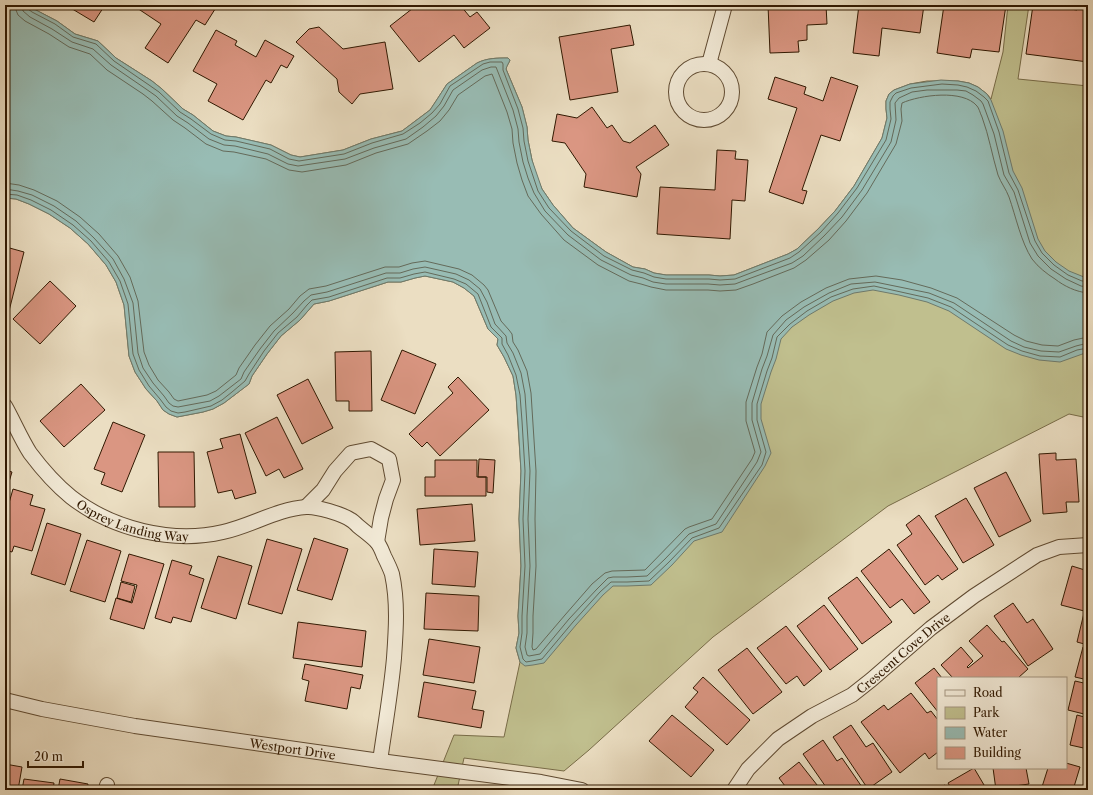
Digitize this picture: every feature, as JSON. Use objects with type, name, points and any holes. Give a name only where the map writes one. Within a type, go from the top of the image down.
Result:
[{"type":"street","points":[[709,64],[725,5]]},
{"type":"street","name":"Osprey Landing Way","points":[[5,406],[29,451],[56,483],[72,497],[91,510],[113,521],[156,534],[202,536],[244,526],[283,511],[307,506],[331,511],[350,519],[377,542],[391,572],[396,594],[395,643],[391,691],[380,760]]},
{"type":"street","points":[[307,506],[323,490],[351,453],[371,449],[389,459],[393,480],[381,518],[377,542]]},
{"type":"street","name":"Crescent Cove Drive","points":[[734,790],[748,769],[778,739],[812,716],[852,695],[931,628],[974,596],[1037,555],[1059,547],[1088,545]]},
{"type":"street","name":"Westport Drive","points":[[5,700],[135,726],[380,760],[540,786],[581,790]]},
{"type":"green space","points":[[5,5],[29,5],[57,21],[75,34],[98,41],[116,58],[152,81],[183,109],[213,131],[226,136],[271,145],[291,155],[300,157],[343,150],[371,139],[402,131],[430,110],[447,84],[477,63],[488,59],[508,58],[510,60],[506,69],[522,107],[536,175],[542,189],[553,205],[573,228],[606,252],[633,267],[666,275],[720,276],[734,275],[797,249],[835,211],[854,186],[882,138],[887,118],[886,101],[889,94],[894,90],[910,84],[927,81],[958,81],[969,83],[978,87],[991,99],[1003,52],[1008,5],[1029,5],[1018,79],[1088,86],[1088,418],[1069,414],[888,506],[713,637],[564,771],[464,758],[457,790],[432,790],[454,735],[504,737],[520,662],[516,648],[519,633],[518,616],[521,566],[519,519],[521,471],[516,395],[513,376],[497,345],[498,339],[488,329],[474,296],[453,282],[425,276],[401,282],[388,282],[329,301],[314,304],[300,320],[281,336],[252,376],[249,384],[224,403],[203,412],[177,417],[163,410],[146,389],[135,372],[129,356],[124,305],[116,282],[106,265],[88,244],[70,228],[49,214],[16,199],[5,198]]},
{"type":"water","points":[[5,5],[29,5],[57,21],[75,34],[98,41],[116,58],[152,81],[183,109],[213,131],[226,136],[271,145],[291,155],[300,157],[343,150],[371,139],[402,131],[430,110],[447,84],[477,63],[488,59],[508,58],[510,60],[506,69],[522,107],[527,127],[532,160],[542,189],[553,205],[573,228],[606,252],[633,267],[666,275],[734,275],[797,249],[835,211],[854,186],[882,138],[887,118],[886,101],[889,94],[894,90],[910,84],[941,80],[969,83],[978,87],[987,94],[991,100],[1003,131],[1013,171],[1022,188],[1038,239],[1045,251],[1056,262],[1069,271],[1088,278],[1088,352],[1060,362],[1039,360],[1021,355],[1006,349],[949,311],[927,302],[899,295],[873,290],[854,293],[833,301],[792,327],[781,339],[761,404],[761,419],[771,453],[765,466],[722,532],[694,541],[651,585],[613,586],[576,625],[544,663],[525,666],[520,662],[516,648],[519,633],[518,616],[521,566],[519,519],[521,471],[516,395],[513,376],[497,345],[498,339],[488,329],[474,296],[453,282],[425,276],[401,282],[388,282],[329,301],[314,304],[300,320],[281,336],[252,376],[249,384],[224,403],[203,412],[177,417],[169,414],[163,410],[146,389],[135,372],[129,356],[124,305],[116,282],[106,265],[88,244],[70,228],[49,214],[16,199],[5,198]]},
{"type":"building","points":[[70,5],[105,5],[94,22],[69,7]]},
{"type":"building","points":[[140,5],[217,6],[205,25],[196,20],[168,63],[145,48],[161,24],[137,8]]},
{"type":"building","points":[[417,5],[460,5],[470,17],[477,12],[490,28],[464,48],[454,35],[419,62],[390,26]]},
{"type":"building","points":[[768,5],[826,5],[827,24],[807,25],[807,40],[798,41],[799,52],[770,53]]},
{"type":"building","points":[[859,5],[924,5],[920,33],[882,28],[879,56],[853,53]]},
{"type":"building","points":[[944,5],[1006,5],[999,52],[972,49],[970,58],[937,53]]},
{"type":"building","points":[[1033,5],[1049,5],[1077,10],[1078,5],[1088,5],[1088,62],[1026,54]]},
{"type":"building","points":[[630,25],[634,45],[611,49],[618,92],[570,100],[559,37]]},
{"type":"building","points":[[319,27],[343,49],[385,42],[393,89],[360,94],[352,104],[339,92],[337,79],[296,42],[309,29]]},
{"type":"building","points":[[216,30],[237,41],[235,45],[256,57],[265,40],[294,56],[287,68],[281,65],[271,83],[266,80],[243,120],[208,101],[217,84],[193,71]]},
{"type":"building","points":[[775,77],[806,87],[804,94],[823,101],[831,77],[858,86],[840,141],[821,135],[802,190],[807,191],[803,204],[769,192],[797,108],[768,99]]},
{"type":"building","points":[[592,107],[607,128],[612,125],[623,141],[630,143],[655,125],[669,145],[636,167],[641,174],[637,197],[584,187],[586,174],[565,143],[552,141],[557,114],[577,118]]},
{"type":"building","points":[[717,150],[736,151],[735,159],[748,160],[745,201],[732,200],[730,239],[657,234],[660,187],[715,190]]},
{"type":"building","points":[[6,247],[24,252],[9,311],[5,310]]},
{"type":"building","points":[[50,281],[76,306],[40,344],[13,319]]},
{"type":"building","points":[[402,350],[436,364],[415,414],[381,400]]},
{"type":"building","points":[[371,351],[372,411],[349,411],[349,401],[336,401],[335,352]]},
{"type":"building","points":[[458,377],[489,410],[440,456],[427,442],[422,447],[409,434],[453,393],[448,387]]},
{"type":"building","points":[[308,379],[333,428],[302,444],[277,395]]},
{"type":"building","points":[[81,384],[105,410],[64,447],[40,421]]},
{"type":"building","points":[[277,417],[303,469],[284,478],[279,469],[266,476],[245,433]]},
{"type":"building","points":[[113,422],[145,435],[122,492],[101,484],[105,473],[94,469]]},
{"type":"building","points":[[240,434],[256,493],[235,499],[232,490],[218,493],[207,452],[223,448],[220,439]]},
{"type":"building","points":[[158,452],[194,452],[195,507],[159,507]]},
{"type":"building","points":[[1056,453],[1056,460],[1076,459],[1079,502],[1066,502],[1067,512],[1043,514],[1039,454]]},
{"type":"building","points":[[479,459],[495,460],[493,493],[487,492],[487,477],[478,477]]},
{"type":"building","points":[[435,460],[477,460],[477,477],[486,477],[486,496],[425,496],[425,477],[435,477]]},
{"type":"building","points":[[5,470],[12,472],[5,495]]},
{"type":"building","points":[[1006,472],[1031,521],[999,537],[974,488]]},
{"type":"building","points":[[13,489],[33,495],[30,505],[45,509],[32,551],[14,546],[12,552],[5,550],[5,517]]},
{"type":"building","points":[[966,498],[994,545],[963,563],[935,516]]},
{"type":"building","points":[[472,504],[475,541],[420,545],[417,509]]},
{"type":"building","points":[[919,515],[958,569],[942,580],[938,575],[925,585],[897,545],[912,534],[906,525]]},
{"type":"building","points":[[47,523],[81,534],[65,585],[31,574]]},
{"type":"building","points":[[314,538],[348,549],[332,600],[297,590]]},
{"type":"building","points":[[267,539],[302,549],[282,614],[248,604]]},
{"type":"building","points":[[87,540],[121,551],[105,602],[70,591]]},
{"type":"building","points":[[434,549],[478,552],[475,587],[432,584]]},
{"type":"building","points":[[889,549],[930,602],[914,614],[902,599],[890,608],[861,571]]},
{"type":"building","points":[[129,554],[164,564],[144,629],[110,619],[116,598],[132,603],[137,585],[121,581]]},
{"type":"building","points":[[218,556],[252,566],[236,619],[201,608]]},
{"type":"building","points":[[172,560],[192,566],[189,574],[204,579],[191,622],[173,617],[171,623],[155,618]]},
{"type":"building","points":[[1072,566],[1088,571],[1088,612],[1061,605]]},
{"type":"building","points":[[857,577],[892,622],[862,644],[828,598]]},
{"type":"building","points":[[121,582],[135,586],[131,602],[117,598]]},
{"type":"building","points":[[426,593],[479,596],[478,631],[424,629]]},
{"type":"building","points":[[1013,603],[1027,623],[1033,619],[1053,649],[1028,666],[994,616]]},
{"type":"building","points":[[824,605],[858,649],[830,670],[797,626]]},
{"type":"building","points":[[1084,613],[1088,614],[1088,645],[1077,642]]},
{"type":"building","points":[[298,622],[366,631],[362,667],[293,658]]},
{"type":"building","points":[[987,625],[1002,642],[1004,641],[1028,669],[1019,677],[952,677],[941,665],[961,647],[973,661],[967,667],[968,668],[983,656],[969,641]]},
{"type":"building","points":[[786,626],[822,671],[804,686],[797,676],[786,684],[757,648]]},
{"type":"building","points":[[429,639],[480,647],[474,683],[423,675]]},
{"type":"building","points":[[1083,647],[1088,649],[1088,680],[1075,677]]},
{"type":"building","points":[[747,648],[782,692],[753,714],[718,670]]},
{"type":"building","points":[[305,664],[363,675],[360,689],[351,687],[347,709],[305,701],[309,681],[302,679]]},
{"type":"building","points":[[934,668],[941,677],[937,677],[937,711],[915,683]]},
{"type":"building","points":[[703,677],[750,720],[727,745],[685,707],[698,692],[693,688]]},
{"type":"building","points":[[1075,681],[1088,684],[1088,715],[1068,710]]},
{"type":"building","points":[[424,682],[476,691],[472,709],[484,711],[481,728],[418,717]]},
{"type":"building","points":[[911,693],[927,713],[931,711],[937,719],[937,753],[929,759],[925,753],[900,773],[861,722],[884,705],[888,710]]},
{"type":"building","points":[[672,715],[714,750],[691,777],[649,741]]},
{"type":"building","points":[[1077,715],[1088,718],[1088,749],[1070,745]]},
{"type":"building","points":[[851,725],[866,747],[873,743],[892,772],[868,789],[833,737]]},
{"type":"building","points":[[823,740],[837,761],[842,758],[862,787],[858,790],[828,790],[803,754]]},
{"type":"building","points":[[799,762],[821,790],[788,790],[779,778]]},
{"type":"building","points":[[1067,763],[1080,767],[1073,790],[1041,790],[1048,769],[1067,769]]},
{"type":"building","points":[[5,764],[22,767],[18,790],[5,790]]},
{"type":"building","points":[[975,769],[987,790],[952,790],[948,783]]},
{"type":"building","points":[[993,769],[1026,769],[1029,784],[1015,786],[1016,790],[996,790]]},
{"type":"building","points":[[24,779],[54,783],[53,790],[22,790]]},
{"type":"building","points":[[60,779],[88,784],[87,790],[58,790]]},
{"type":"building","points":[[945,785],[948,790],[936,790]]},
{"type":"building","points":[[134,787],[146,790],[134,790]]}]
